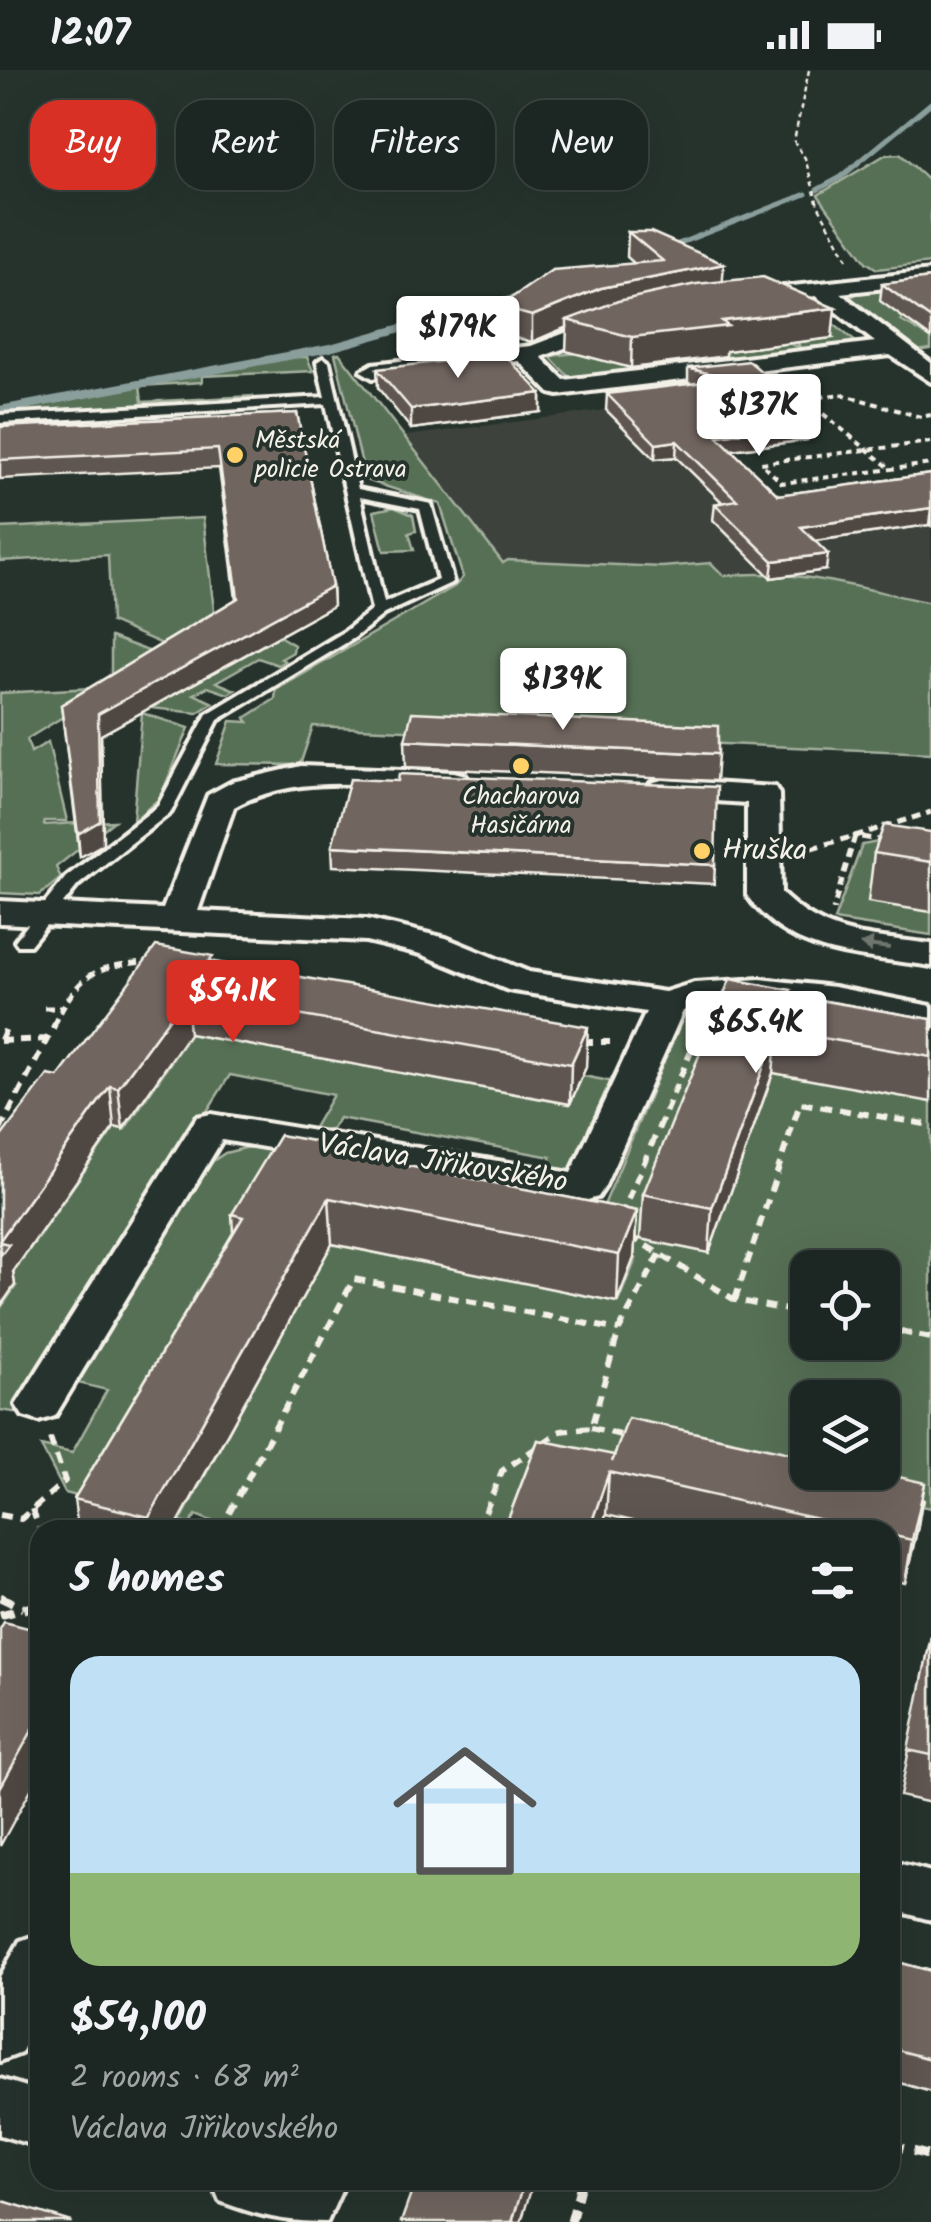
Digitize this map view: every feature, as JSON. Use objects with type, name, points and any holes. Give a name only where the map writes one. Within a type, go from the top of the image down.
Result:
[{"type":"street","points":[[730,299],[931,277]]},
{"type":"street","points":[[821,289],[931,375]]},
{"type":"street","points":[[373,371],[524,354],[609,322],[640,318]]},
{"type":"street","points":[[524,354],[558,388],[895,347]]},
{"type":"street","points":[[177,920],[220,802],[237,790],[286,775],[485,783]]},
{"type":"street","points":[[624,788],[763,794],[764,895],[787,918],[815,936],[931,954]]},
{"type":"street","points":[[0,912],[35,927],[177,920],[388,934],[433,946],[521,982],[668,1004],[688,993],[713,989],[823,996],[931,1017]]},
{"type":"street","points":[[815,936],[828,960],[823,996]]},
{"type":"street","name":"Václava Jiřikovského","points":[[39,1406],[212,1126],[584,1188],[668,1004]]},
{"type":"street","points":[[900,1888],[931,1896]]},
{"type":"street","points":[[0,2034],[30,1978]]},
{"type":"street","points":[[0,2107],[30,2116]]},
{"type":"street","points":[[274,2190],[307,2200],[311,2190]]},
{"type":"lane","points":[[430,340],[449,362]]},
{"type":"lane","points":[[323,362],[379,611]]},
{"type":"lane","points":[[0,419],[332,400]]},
{"type":"lane","points":[[35,927],[72,881],[166,809],[212,717],[349,635],[379,611],[446,582],[426,508],[352,492]]},
{"type":"path","points":[[808,70],[794,141],[809,161],[809,182],[849,262],[879,283]]},
{"type":"path","points":[[781,378],[891,469]]},
{"type":"path","points":[[805,399],[841,394],[921,417],[931,415]]},
{"type":"path","points":[[931,442],[761,464],[782,483],[931,464]]},
{"type":"path","points":[[790,854],[931,812]]},
{"type":"path","points":[[815,936],[830,921],[855,836]]},
{"type":"path","points":[[855,836],[893,842]]},
{"type":"path","points":[[0,1130],[49,1038],[68,992],[89,972],[152,962]]},
{"type":"path","points":[[752,992],[747,1002],[727,998],[714,1003],[616,1227],[735,1300],[790,1311]]},
{"type":"path","points":[[44,1008],[62,1008]]},
{"type":"path","points":[[6,1028],[0,1040],[49,1038]]},
{"type":"path","points":[[575,1042],[651,1042]]},
{"type":"path","points":[[735,1300],[800,1103],[931,1124]]},
{"type":"path","points":[[591,1428],[619,1330],[660,1254]]},
{"type":"path","points":[[225,1520],[354,1279],[619,1330]]},
{"type":"path","points":[[900,1332],[931,1338]]},
{"type":"path","points":[[0,1515],[21,1519],[66,1481],[39,1406]]},
{"type":"path","points":[[482,1520],[502,1471],[561,1431],[591,1428],[648,1441]]},
{"type":"path","points":[[912,1500],[931,1504]]},
{"type":"path","points":[[32,1510],[36,1520]]},
{"type":"path","points":[[0,1597],[24,1609]]},
{"type":"path","points":[[0,1615],[30,1608]]},
{"type":"path","points":[[900,2148],[931,2156]]},
{"type":"path","points":[[571,2222],[579,2190]]},
{"type":"shaded area","points":[[606,410],[676,457],[708,489],[718,488],[799,543],[931,526],[931,753],[248,722],[245,718],[503,562],[406,436]]},
{"type":"green space","points":[[900,154],[931,182],[931,263],[877,269],[866,262],[818,195],[885,155]]},
{"type":"green space","points":[[931,283],[901,321],[931,338],[931,349],[917,351],[931,362],[931,368],[847,300],[859,292]]},
{"type":"green space","points":[[794,299],[817,299],[805,301],[862,347],[574,382],[549,356],[587,352],[643,362],[650,367],[656,366],[651,361],[781,341],[800,347],[797,342],[804,341]]},
{"type":"green space","points":[[339,353],[503,563],[508,560],[662,567],[711,563],[724,576],[802,577],[931,603],[931,753],[313,726],[300,765],[216,764],[231,721],[248,722],[245,718],[275,699],[276,690],[455,586],[463,577],[440,504],[366,480],[335,354]]},
{"type":"green space","points":[[289,357],[307,357],[313,371],[202,376],[202,382],[140,386],[142,402],[254,396],[245,400],[0,413]]},
{"type":"green space","points":[[394,507],[413,515],[416,531],[409,533],[414,550],[384,551],[374,511]]},
{"type":"green space","points":[[203,518],[215,619],[162,644],[111,622],[108,555],[0,561],[0,528]]},
{"type":"green space","points":[[279,636],[294,645],[293,652],[281,659],[285,661],[278,665],[258,658],[216,682],[235,690],[228,694],[208,687],[194,694],[213,703],[197,713],[151,708]]},
{"type":"green space","points":[[111,637],[151,652],[116,684],[27,739],[31,752],[48,742],[67,821],[45,821],[44,825],[114,821],[56,867],[61,878],[40,895],[0,893],[0,693],[111,687]]},
{"type":"green space","points":[[142,713],[189,728],[160,798],[133,821]]},
{"type":"green space","points":[[878,842],[931,850],[931,935],[834,920],[862,845]]},
{"type":"green space","points":[[709,1001],[931,1038],[931,1508],[839,1490],[900,1490],[900,1380],[790,1380],[790,1483],[628,1462],[537,1520],[209,1520],[196,1515],[193,1520],[181,1520],[312,1278],[321,1242],[618,1302],[636,1259],[344,1200],[108,1504],[65,1493],[41,1446],[72,1453],[107,1390],[70,1381],[213,1161],[225,1153],[257,1145],[602,1210],[688,1011]]},
{"type":"green space","points":[[190,1034],[569,1104],[583,1076],[619,1083],[580,1163],[570,1169],[545,1172],[551,1157],[339,1118],[329,1134],[312,1131],[333,1095],[230,1075],[139,1218],[26,1414],[0,1410],[0,1309],[16,1286],[6,1283],[115,1127],[125,1129]]},
{"type":"building","points":[[628,232],[651,232],[724,264],[601,288],[532,316],[498,307],[552,270],[663,261]]},
{"type":"building","points":[[763,277],[835,308],[722,321],[728,326],[632,337],[567,320],[618,301],[696,284]]},
{"type":"building","points":[[931,278],[931,319],[882,284]]},
{"type":"building","points":[[504,354],[541,393],[411,409],[377,369]]},
{"type":"building","points":[[749,361],[788,394],[769,389],[808,424],[717,436],[778,495],[931,474],[931,508],[801,527],[828,554],[773,561],[715,504],[737,500],[677,441],[656,444],[607,394],[730,379],[688,368]]},
{"type":"building","points":[[297,413],[332,586],[98,714],[100,821],[78,834],[61,705],[238,598],[218,449],[0,460],[0,427]]},
{"type":"building","points":[[412,712],[718,726],[718,754],[405,740]]},
{"type":"building","points":[[399,774],[717,787],[715,865],[332,846],[350,779],[398,781]]},
{"type":"building","points":[[884,825],[931,832],[931,862],[874,853]]},
{"type":"building","points":[[156,946],[213,956],[209,961],[588,1027],[571,1064],[186,995],[118,1088],[110,1086],[0,1240],[0,1138],[48,1075],[58,1077]]},
{"type":"building","points":[[730,979],[791,990],[789,995],[931,1019],[931,1057],[777,1030],[712,1208],[643,1194]]},
{"type":"building","points":[[280,1135],[345,1147],[341,1153],[637,1211],[619,1255],[329,1198],[149,1517],[74,1499],[243,1217],[232,1214]]},
{"type":"building","points":[[0,1242],[9,1244],[0,1256]]},
{"type":"building","points":[[628,1418],[790,1453],[790,1490],[900,1490],[900,1477],[925,1483],[912,1540],[900,1537],[900,1520],[823,1520],[609,1472],[592,1520],[508,1520],[538,1440],[614,1455],[612,1462]]},
{"type":"building","points":[[4,1622],[30,1628],[30,1734],[0,1788],[0,1629]]},
{"type":"building","points":[[931,1636],[931,1755],[908,1750]]},
{"type":"building","points":[[900,1963],[931,1971],[931,2059],[900,2051]]},
{"type":"building","points":[[412,2190],[522,2190],[512,2222],[401,2222]]},
{"type":"building","points":[[0,2200],[72,2222],[0,2222]]},
{"type":"waterway","points":[[817,190],[841,177],[931,103]]},
{"type":"waterway","points":[[665,249],[806,194]]},
{"type":"waterway","points":[[461,312],[519,296]]},
{"type":"waterway","points":[[0,410],[330,348],[470,309]]},
{"type":"place","name":"Městská policie Ostrava","points":[[235,455]]},
{"type":"place","name":"Chacharova Hasičárna","points":[[521,766]]},
{"type":"place","name":"Hruška","points":[[702,851]]}]
